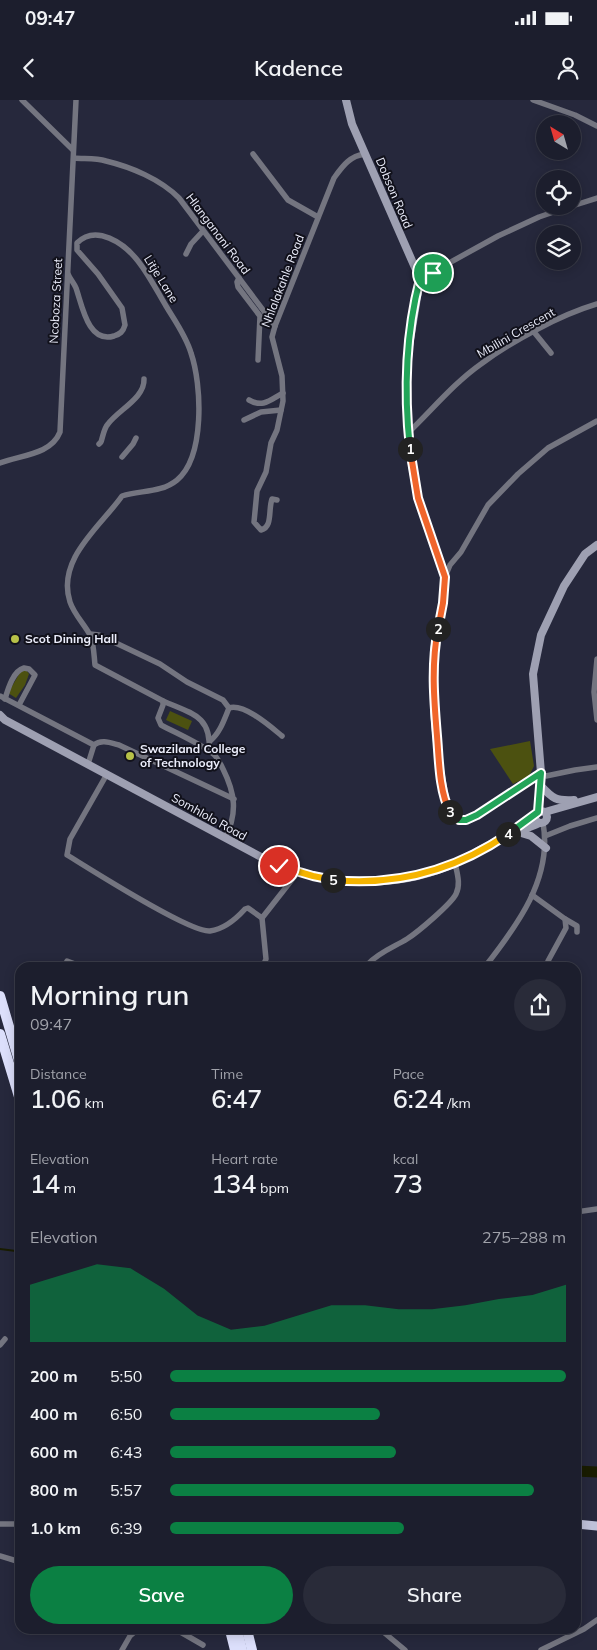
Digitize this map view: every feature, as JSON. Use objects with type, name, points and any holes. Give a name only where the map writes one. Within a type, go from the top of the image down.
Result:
[{"type":"highway","points":[[0,996],[15,1047]]},
{"type":"highway","points":[[0,1034],[15,1084]]},
{"type":"highway","points":[[231,1634],[235,1650]]},
{"type":"highway","points":[[238,1634],[242,1650]]},
{"type":"highway","points":[[248,1634],[252,1650]]},
{"type":"main road","points":[[581,1524],[597,1526]]},
{"type":"street","points":[[22,100],[73,150]]},
{"type":"street","name":"Ncoboza Street","points":[[0,464],[47,448],[57,438],[61,423],[76,100]]},
{"type":"street","name":"Dobson Road","points":[[346,100],[352,124],[364,154],[420,279]]},
{"type":"street","points":[[533,100],[575,115],[597,126]]},
{"type":"street","points":[[253,154],[288,200],[318,217]]},
{"type":"street","name":"Nhlalakahle Road","points":[[277,500],[272,499],[270,503],[269,524],[266,528],[260,530],[254,522],[257,491],[266,472],[271,443],[277,430],[283,401],[282,376],[272,337],[334,178],[349,159],[364,154]]},
{"type":"street","name":"Hlanganani Road","points":[[74,158],[104,160],[135,171],[169,188],[179,198],[275,326]]},
{"type":"street","points":[[581,203],[597,198]]},
{"type":"street","points":[[445,577],[418,498],[408,433],[406,382],[409,346],[420,279],[498,236],[545,215]]},
{"type":"street","points":[[186,254],[191,244],[203,231]]},
{"type":"street","name":"Litje Lane","points":[[68,274],[75,286],[86,318],[92,329],[101,336],[111,337],[120,333],[125,326],[122,308],[98,274],[77,250],[77,243],[82,238],[91,234],[105,236],[117,242],[132,255],[146,272],[192,353],[198,385],[200,413],[195,445],[189,466],[177,480],[161,489],[122,496],[80,548],[73,561],[68,590],[70,602],[90,634]]},
{"type":"street","points":[[239,278],[237,282],[238,287],[260,316],[258,360]]},
{"type":"street","name":"Mbilini Crescent","points":[[408,433],[480,364],[502,349],[534,332],[580,309],[597,304]]},
{"type":"street","points":[[534,332],[551,353]]},
{"type":"street","points":[[99,444],[107,425],[138,395],[145,384],[144,379]]},
{"type":"street","points":[[249,400],[262,405],[269,403],[283,393]]},
{"type":"street","points":[[244,420],[261,412],[281,410]]},
{"type":"street","points":[[541,773],[477,815],[466,820],[459,820],[453,816],[446,804],[439,764],[434,711],[434,650],[443,603],[445,577],[450,565],[461,552],[488,504],[548,448],[597,421]]},
{"type":"street","points":[[122,457],[134,444],[136,438]]},
{"type":"street","points":[[488,962],[521,917],[532,896],[544,861],[546,848],[542,817],[541,773],[533,674],[541,635],[564,586],[585,554],[597,545]]},
{"type":"street","points":[[209,751],[210,742],[204,723],[198,717],[94,665],[90,634],[99,634],[160,664],[187,682],[223,700],[229,708]]},
{"type":"street","points":[[597,660],[594,692],[597,720]]},
{"type":"street","points":[[19,705],[35,675],[24,668],[17,672],[2,698],[94,744]]},
{"type":"street","points":[[163,701],[158,718],[161,725],[214,754],[231,785],[234,799],[232,819],[230,829],[225,838]]},
{"type":"street","points":[[229,708],[239,707],[270,726],[282,736]]},
{"type":"street","points":[[210,742],[215,737],[229,708]]},
{"type":"street","name":"Somhlolo Road","points":[[2,718],[279,866],[330,879],[375,882],[427,874],[455,863],[542,817],[577,802],[597,797]]},
{"type":"street","points":[[88,764],[94,744],[99,741],[119,745],[234,799]]},
{"type":"street","points":[[541,773],[546,776],[597,767]]},
{"type":"street","points":[[107,774],[70,839],[67,855],[130,893],[195,928],[208,931],[218,929],[229,924],[245,908],[248,908],[262,918]]},
{"type":"street","points":[[541,790],[560,801],[577,802]]},
{"type":"street","name":"Somhlolo Road","points":[[500,840],[518,832],[542,817]]},
{"type":"street","points":[[545,836],[597,818]]},
{"type":"street","points":[[518,832],[531,836],[546,848]]},
{"type":"street","points":[[370,962],[375,956],[408,939],[427,925],[456,894],[459,882],[455,863]]},
{"type":"street","points":[[265,962],[266,959],[262,918],[298,872]]},
{"type":"street","points":[[532,896],[577,926],[577,932]]},
{"type":"street","points":[[548,961],[566,928],[565,919]]},
{"type":"street","points":[[581,1211],[597,1208]]},
{"type":"street","points":[[0,1345],[4,1339]]},
{"type":"street","points":[[0,1524],[15,1524]]},
{"type":"street","points":[[0,1556],[15,1560]]},
{"type":"street","points":[[581,1630],[597,1620]]},
{"type":"street","points":[[122,1650],[132,1634]]},
{"type":"street","points":[[184,1634],[203,1645]]},
{"type":"street","points":[[386,1634],[405,1650]]},
{"type":"street","points":[[541,1650],[572,1634]]},
{"type":"green space","points":[[21,671],[27,671],[29,674],[25,685],[16,698],[8,693]]},
{"type":"green space","points":[[170,711],[192,721],[188,730],[166,720]]},
{"type":"green space","points":[[530,741],[534,766],[529,776],[513,784],[490,749]]},
{"type":"waterway","points":[[0,1249],[15,1251]]},
{"type":"waterway","points":[[581,1471],[597,1472]]},
{"type":"place","name":"Scot Dining Hall","points":[[15,639]]},
{"type":"place","name":"Swaziland College of Technology","points":[[130,756]]},
{"type":"route","points":[[279,866],[313,876],[352,882],[375,882],[408,878],[427,874],[455,863],[500,840],[538,812],[541,773],[477,815],[466,820],[462,821],[453,816],[446,804],[439,764],[434,711],[434,650],[443,603],[445,577],[418,498],[410,448],[406,382],[409,346],[420,279],[433,273]]}]
